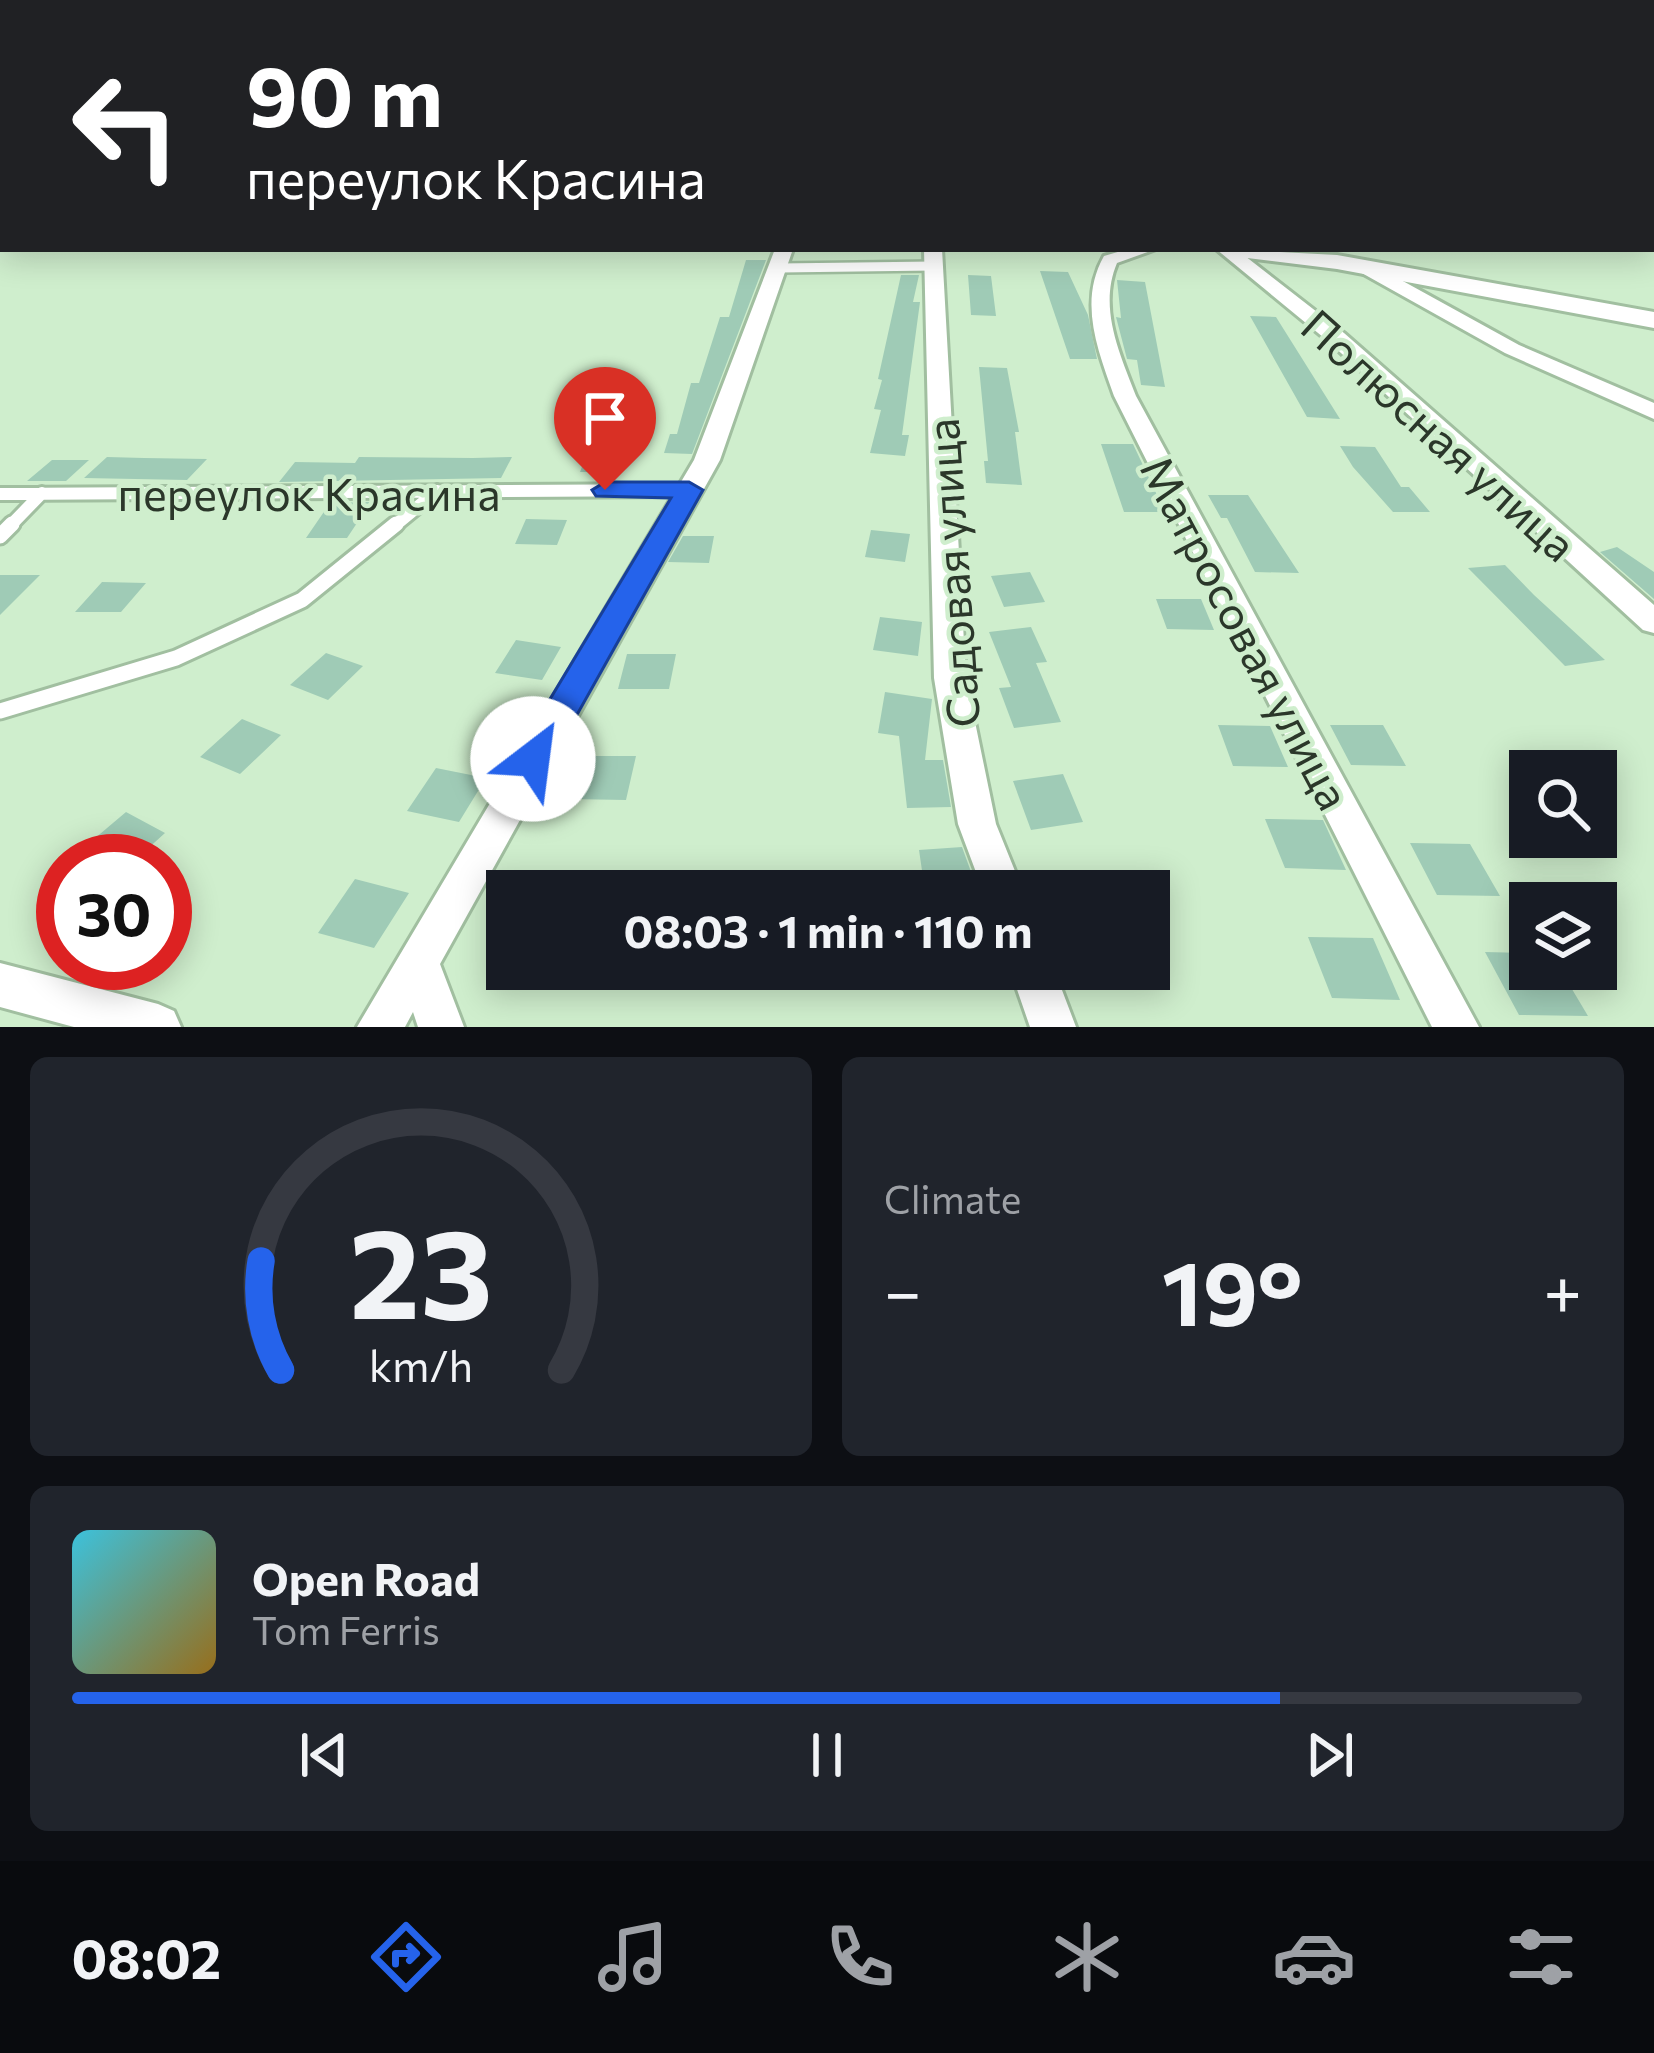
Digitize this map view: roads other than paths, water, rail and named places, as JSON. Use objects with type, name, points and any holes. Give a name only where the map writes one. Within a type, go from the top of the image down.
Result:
[{"type":"street","name":"Матросовая улица","points":[[1137,252],[1110,260],[1102,276],[1102,329],[1125,396],[1456,1027]]},
{"type":"street","name":"Полюсная улица","points":[[1232,252],[1425,413],[1565,549],[1654,622]]},
{"type":"street","points":[[1264,252],[1360,260],[1654,320]]},
{"type":"street","name":"Садовая улица","points":[[933,258],[950,678],[977,824],[995,870]]},
{"type":"street","points":[[380,1027],[706,460],[782,259]]},
{"type":"street","points":[[1360,260],[1512,349],[1654,412]]},
{"type":"street","points":[[417,962],[441,1027]]},
{"type":"street","points":[[0,985],[158,1027]]},
{"type":"street","points":[[1040,990],[1053,1027]]},
{"type":"lane","points":[[782,259],[933,258]]},
{"type":"lane","name":"переулок Красина","points":[[0,494],[689,490]]},
{"type":"lane","points":[[0,711],[176,658],[302,600],[437,491]]},
{"type":"lane","points":[[0,536],[42,494]]}]
